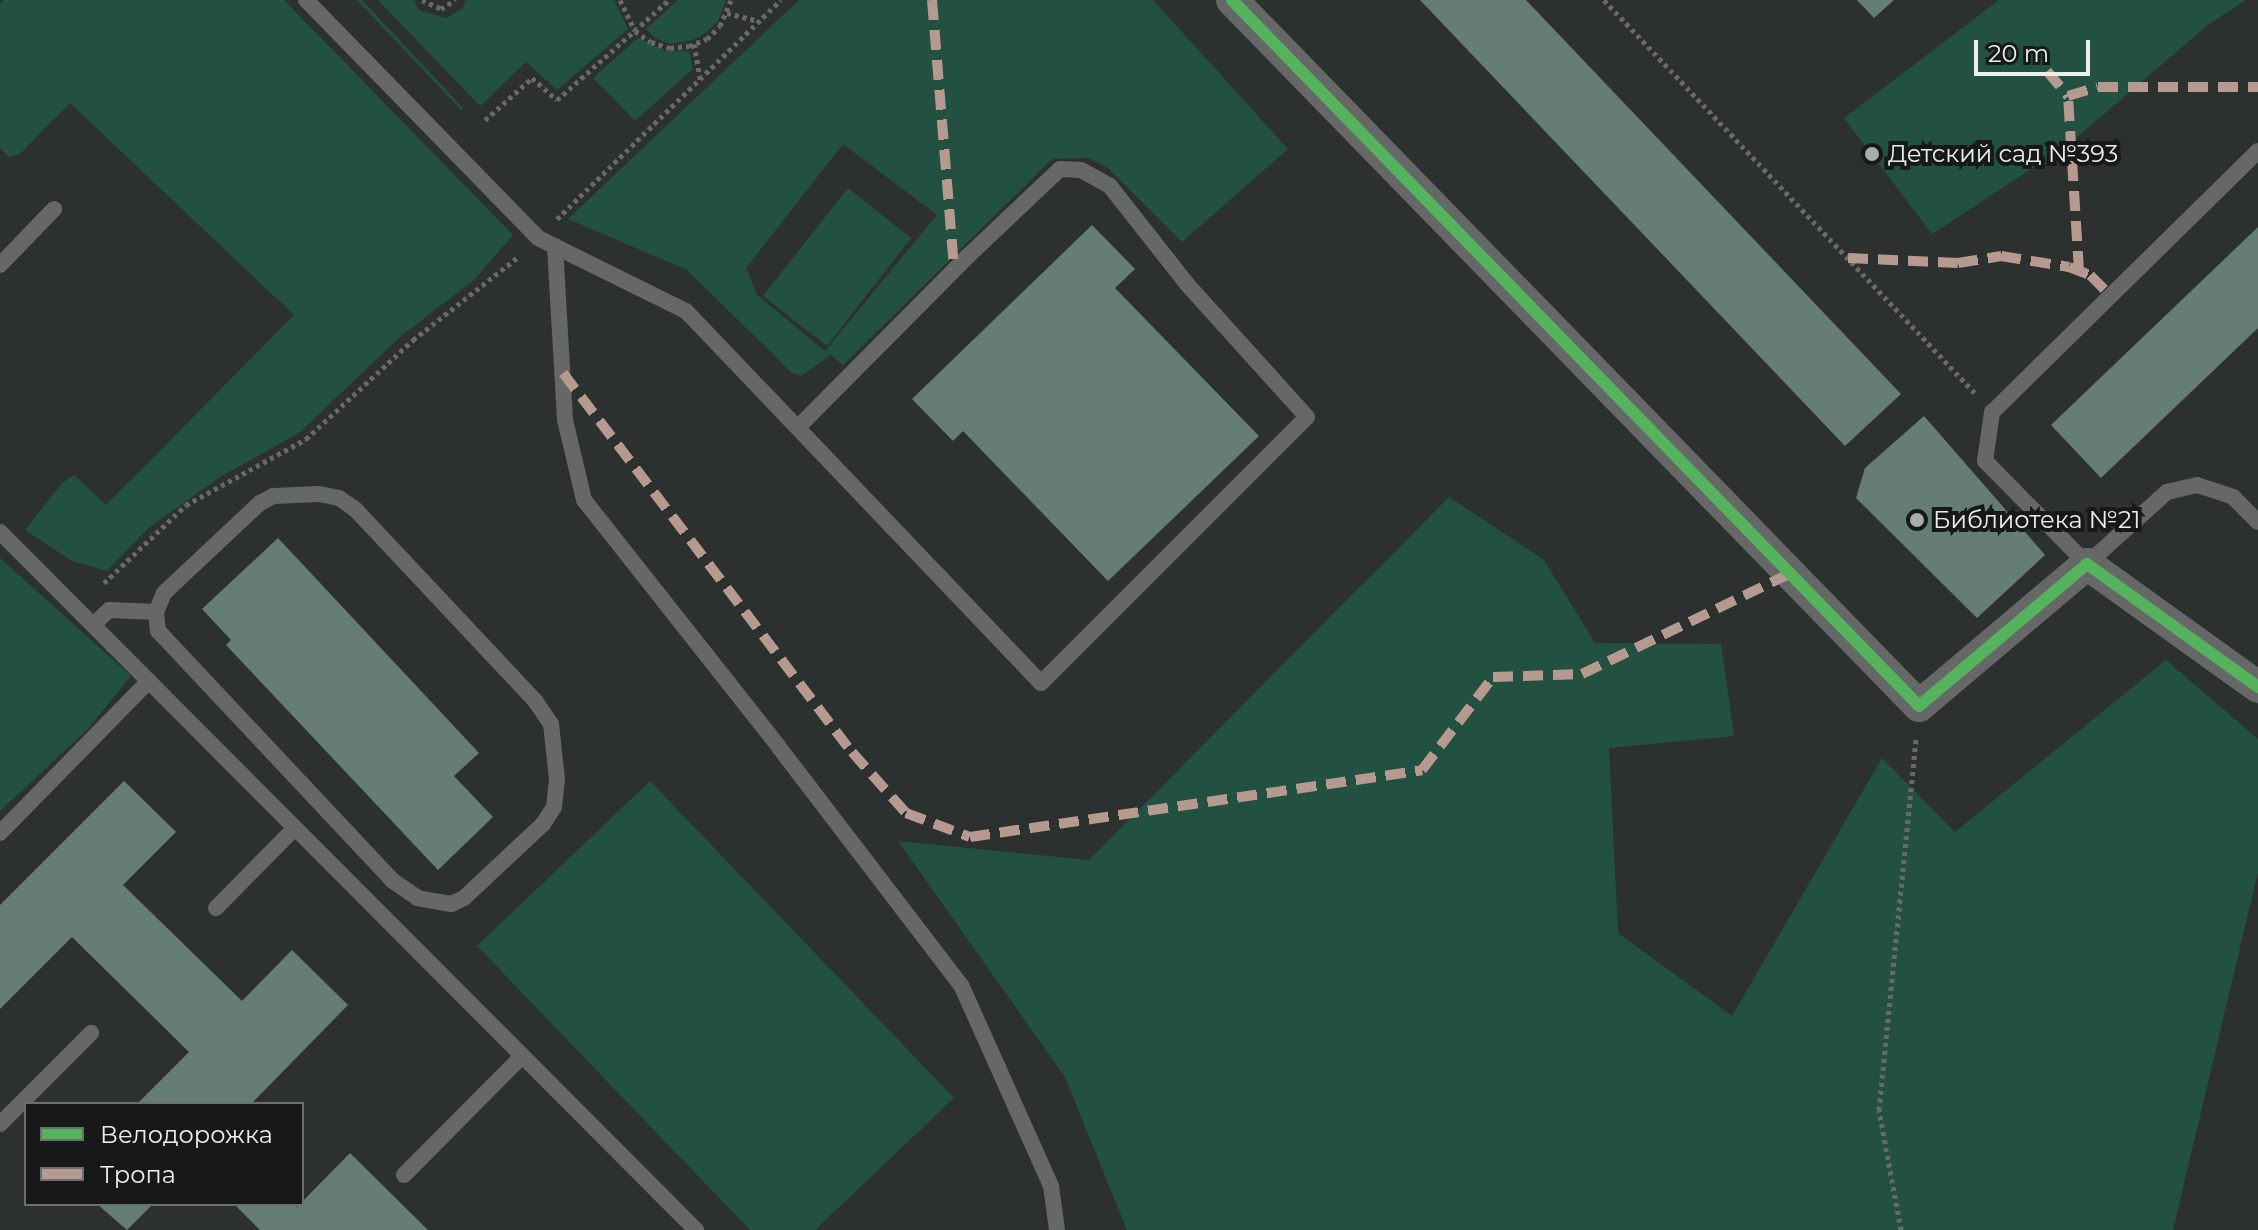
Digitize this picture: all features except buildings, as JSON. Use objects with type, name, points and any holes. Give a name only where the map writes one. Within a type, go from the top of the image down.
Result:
[{"type":"street","points":[[1232,0],[1919,706],[2087,564],[2258,687]]},
{"type":"lane","points":[[306,0],[538,238],[686,311],[1041,683],[1307,417],[1187,284],[1110,186],[1081,170],[1060,169],[968,256],[799,426]]},
{"type":"lane","points":[[2258,151],[1992,412],[1985,461],[2087,564],[2167,492],[2197,485],[2233,497],[2258,522]]},
{"type":"lane","points":[[0,265],[54,209]]},
{"type":"lane","points":[[555,246],[565,420],[584,500],[778,746],[962,987],[1051,1186],[1057,1230]]},
{"type":"lane","points":[[287,495],[339,498],[355,509],[536,702],[551,724],[555,746],[554,807],[543,824],[464,898],[451,904],[418,898],[393,881],[158,631],[156,612],[164,593],[260,503],[273,496],[287,495]]},
{"type":"lane","points":[[0,532],[696,1230]]},
{"type":"lane","points":[[93,625],[109,610],[156,612]]},
{"type":"lane","points":[[0,833],[149,681]]},
{"type":"lane","points":[[216,908],[295,828]]},
{"type":"lane","points":[[0,1124],[91,1033]]},
{"type":"lane","points":[[404,1175],[522,1056]]},
{"type":"path","points":[[422,0],[441,9],[455,0]]},
{"type":"path","points":[[620,0],[635,31],[651,42],[670,48],[707,39],[727,13],[731,0]]},
{"type":"path","points":[[485,120],[532,78],[557,100],[669,0]]},
{"type":"path","points":[[77,609],[186,505],[306,439],[413,340],[508,267],[781,0]]},
{"type":"path","points":[[1604,0],[1992,412]]},
{"type":"path","points":[[727,13],[759,21]]},
{"type":"path","points":[[694,44],[700,79]]},
{"type":"path","points":[[1901,1230],[1879,1110],[1919,706]]},
{"type":"green space","points":[[4,0],[284,0],[513,235],[474,280],[401,336],[299,433],[220,477],[147,529],[107,571],[72,561],[25,530],[62,483],[74,475],[106,505],[294,315],[70,103],[20,154],[9,157],[0,148],[0,4]]},
{"type":"green space","points":[[357,0],[362,0],[463,108],[462,111]]},
{"type":"green space","points":[[378,0],[414,0],[419,10],[446,18],[462,9],[466,0],[614,0],[628,29],[557,90],[526,62],[480,106]]},
{"type":"green space","points":[[678,0],[726,0],[718,21],[706,33],[693,40],[670,44],[655,38],[646,29]]},
{"type":"green space","points":[[799,0],[1153,0],[1288,149],[1182,242],[1108,168],[1089,158],[1052,159],[843,365],[831,355],[801,376],[792,373],[687,270],[568,219]],"holes":[[[843,144],[937,215],[825,351],[757,295],[746,268]]]},
{"type":"green space","points":[[1999,0],[2246,0],[2209,24],[2068,145],[1932,234],[1844,118]]},
{"type":"green space","points":[[638,38],[666,51],[689,51],[693,69],[635,121],[593,78]]},
{"type":"green space","points":[[848,188],[911,238],[827,346],[763,296]]},
{"type":"green space","points":[[1449,497],[1544,560],[1595,643],[1721,644],[1734,736],[1609,748],[1618,933],[1732,1016],[1882,758],[1955,832],[2166,660],[2258,739],[2258,872],[2173,1230],[1127,1230],[1065,1077],[898,841],[1089,860]]},
{"type":"green space","points":[[0,558],[131,676],[86,731],[0,811]]},
{"type":"green space","points":[[650,781],[954,1098],[815,1230],[750,1230],[477,946]]},
{"type":"marked path","points":[[932,0],[954,269]]},
{"type":"marked path","points":[[2047,71],[2068,96]]},
{"type":"marked path","points":[[2079,271],[2068,96],[2098,87],[2258,87]]},
{"type":"marked path","points":[[1848,258],[1958,263],[2001,256],[2069,267],[2090,275],[2111,296]]},
{"type":"marked path","points":[[563,373],[852,752],[906,813],[970,837],[1422,770],[1493,677],[1582,674],[1789,574]]},
{"type":"cycle path","points":[[1232,0],[1919,706],[2087,564],[2258,687]]},
{"type":"place","name":"Детский сад №393","points":[[1872,154]]},
{"type":"place","name":"Библиотека №21","points":[[1917,520]]}]
